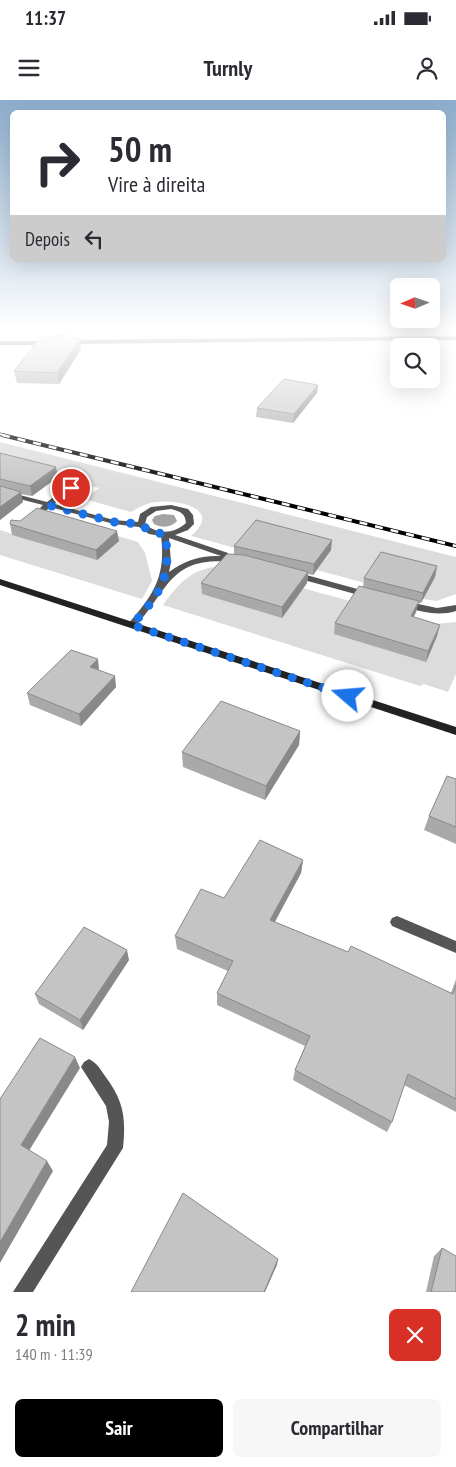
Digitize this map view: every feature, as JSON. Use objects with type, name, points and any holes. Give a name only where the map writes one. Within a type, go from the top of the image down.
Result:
[{"type":"street","points":[[40,511],[71,488]]},
{"type":"street","points":[[0,492],[114,522],[141,524],[150,532],[165,534],[244,562],[217,558],[195,560],[180,567],[164,581]]},
{"type":"street","points":[[141,524],[143,516],[154,509],[178,509],[189,515],[190,524],[186,528],[181,531],[165,534]]},
{"type":"street","points":[[132,625],[153,602],[164,581],[168,552],[165,534]]},
{"type":"street","points":[[283,572],[379,597]]},
{"type":"street","points":[[0,582],[456,731]]},
{"type":"street","points":[[398,602],[427,610],[456,608]]},
{"type":"street","points":[[397,922],[456,947]]},
{"type":"street","points":[[22,1292],[115,1148],[119,1123],[114,1101],[89,1067]]},
{"type":"shaded area","points":[[0,442],[456,557],[456,594],[436,601],[424,599],[191,536],[200,527],[202,519],[200,513],[186,504],[165,501],[149,503],[131,512],[84,499],[99,488],[0,462]]},
{"type":"shaded area","points":[[163,514],[174,515],[177,521],[166,527],[154,524],[152,520],[155,516]]},
{"type":"shaded area","points":[[58,518],[138,542],[145,553],[152,581],[142,599],[0,555],[0,530],[31,540]]},
{"type":"shaded area","points":[[221,566],[435,624],[456,622],[456,674],[448,692],[424,684],[420,686],[163,605],[187,578],[202,570]]},
{"type":"building","points":[[279,385],[318,385],[294,414],[257,408]]},
{"type":"building","points":[[0,453],[56,467],[30,486],[0,479]]},
{"type":"building","points":[[0,486],[21,492],[0,507]]},
{"type":"building","points":[[37,508],[117,531],[96,550],[10,524],[11,520],[20,521]]},
{"type":"building","points":[[256,520],[332,540],[314,564],[234,546]]},
{"type":"building","points":[[381,552],[437,566],[423,593],[364,578]]},
{"type":"building","points":[[227,554],[244,555],[308,572],[282,607],[201,583]]},
{"type":"building","points":[[359,586],[419,601],[411,616],[440,625],[428,651],[335,623]]},
{"type":"building","points":[[71,650],[98,659],[90,667],[115,676],[79,714],[27,693]]},
{"type":"building","points":[[221,701],[300,731],[266,786],[182,752]]},
{"type":"building","points":[[447,776],[456,779],[456,827],[429,816]]},
{"type":"building","points":[[260,840],[303,860],[270,920],[348,952],[351,946],[453,994],[456,985],[456,1099],[408,1074],[392,1122],[295,1070],[310,1036],[217,993],[233,961],[175,936],[201,889],[224,898]]},
{"type":"building","points":[[84,927],[127,950],[80,1020],[35,994]]},
{"type":"building","points":[[40,1038],[75,1057],[21,1145],[47,1161],[0,1242],[0,1099]]},
{"type":"building","points":[[183,1193],[278,1259],[264,1292],[131,1292]]},
{"type":"building","points":[[442,1248],[456,1256],[456,1292],[431,1292]]},
{"type":"railway","points":[[0,434],[7,436]]},
{"type":"railway","points":[[2,435],[456,546]]},
{"type":"route","points":[[71,488],[48,505],[114,522],[141,524],[150,532],[165,534],[168,552],[164,581],[153,602],[132,625],[348,696]]}]
